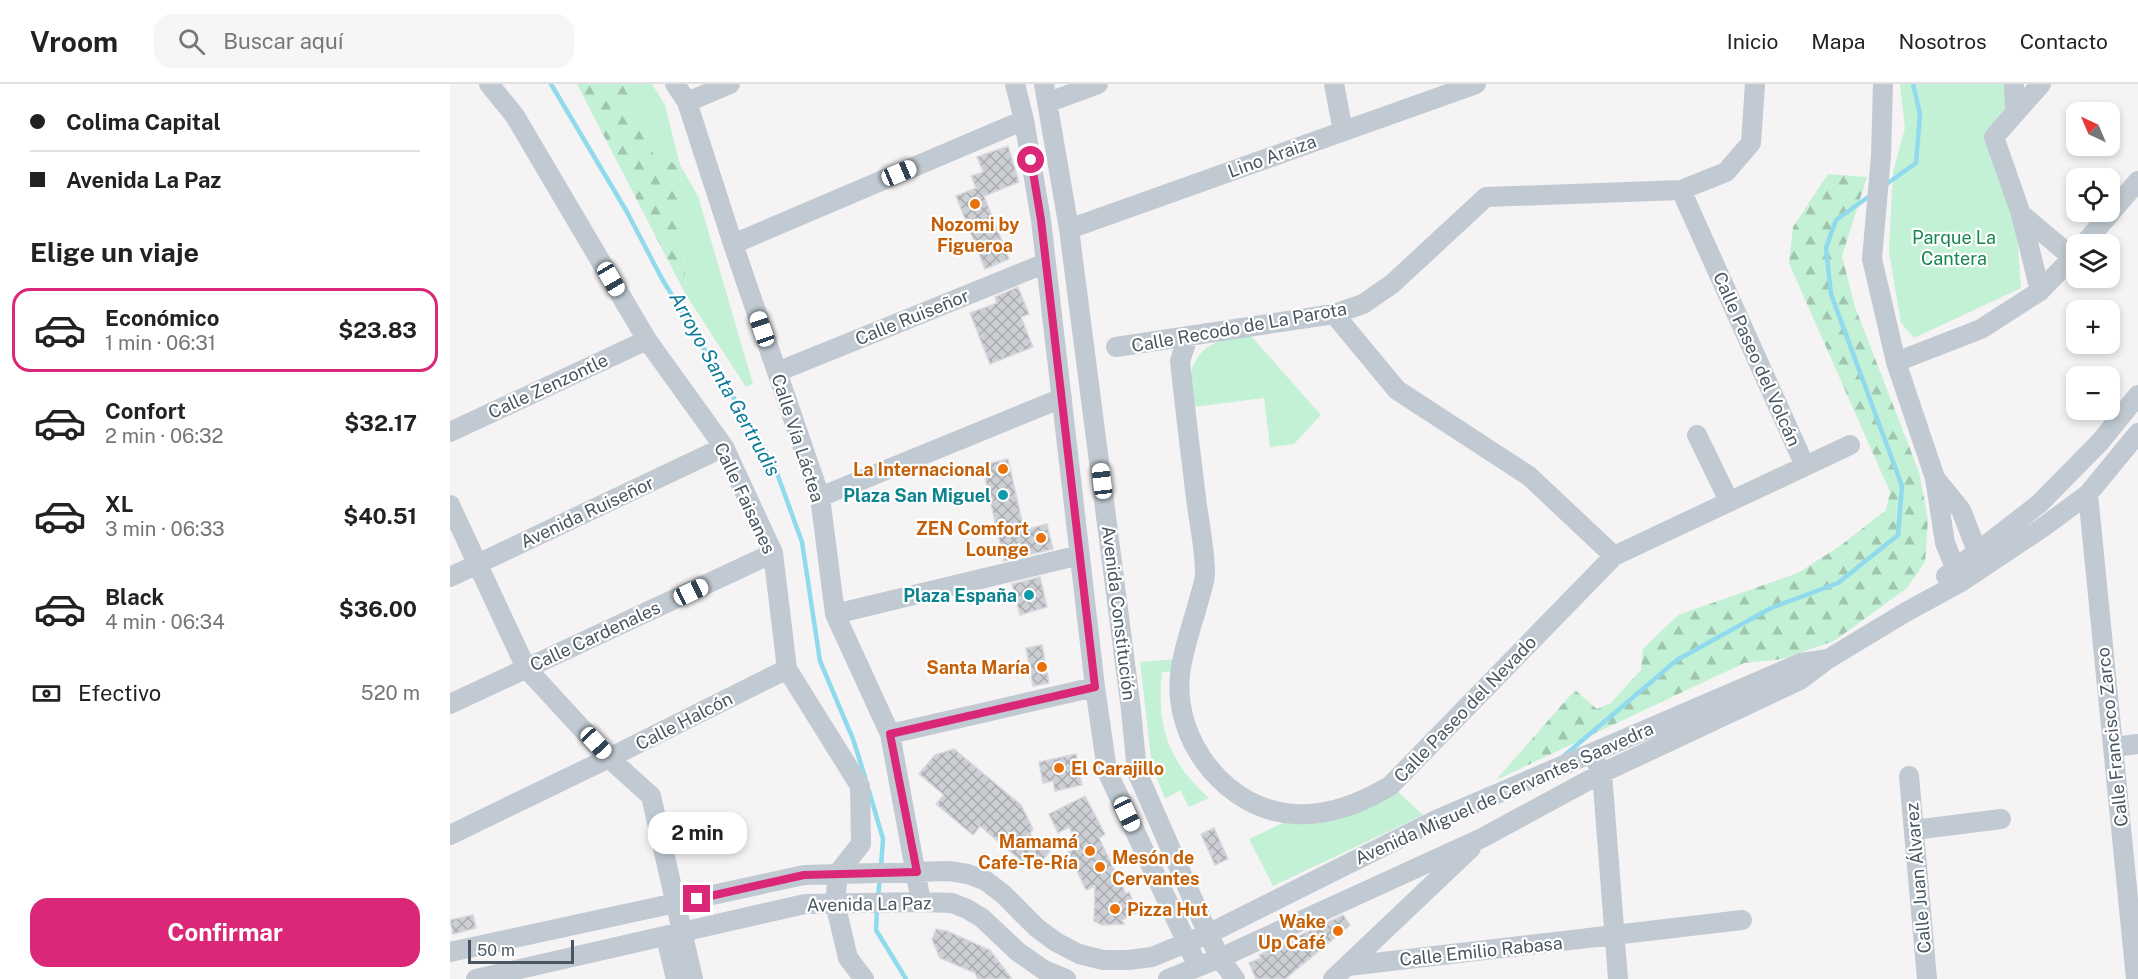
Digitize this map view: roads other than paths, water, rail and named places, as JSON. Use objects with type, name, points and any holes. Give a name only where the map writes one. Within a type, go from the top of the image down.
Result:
[{"type":"street","name":"Calle Faisanes","points":[[489,84],[515,116],[647,340],[724,447],[773,553],[787,669],[860,786],[861,844],[838,873]]},
{"type":"street","name":"Calle Vía Láctea","points":[[675,84],[687,102],[820,497],[835,614],[890,734],[921,902]]},
{"type":"street","points":[[687,102],[730,84]]},
{"type":"street","name":"Avenida Constitución","points":[[1015,84],[1024,120],[1041,220],[1095,687],[1107,771],[1202,973]]},
{"type":"street","points":[[1046,93],[1098,84]]},
{"type":"street","points":[[1334,84],[1343,131]]},
{"type":"street","name":"Lino Araiza","points":[[1069,229],[1476,84]]},
{"type":"street","name":"Calle Recodo de La Parota","points":[[1116,347],[1334,314],[1363,304],[1392,284],[1486,197],[1681,190],[1726,172],[1751,143],[1755,84]]},
{"type":"street","points":[[1883,84],[1881,156],[1872,259],[1896,362],[1935,478],[1945,543],[1958,575]]},
{"type":"street","points":[[2014,84],[2015,113]]},
{"type":"street","points":[[2040,291],[2021,214],[1994,137],[2041,84]]},
{"type":"street","name":"Avenida Constitución","points":[[1046,93],[1069,229],[1137,772],[1208,934],[1220,958],[1235,979]]},
{"type":"street","points":[[733,244],[1024,120]]},
{"type":"street","points":[[2093,234],[2138,181]]},
{"type":"street","name":"Calle Paseo del Volcán","points":[[1614,556],[1805,466],[1681,190]]},
{"type":"street","points":[[2021,214],[2066,244]]},
{"type":"street","name":"Calle Ruiseñor","points":[[777,372],[1046,263]]},
{"type":"street","points":[[1896,362],[1981,329],[2040,291],[2066,264]]},
{"type":"street","points":[[1334,314],[1397,390],[1529,476],[1614,556]]},
{"type":"street","name":"Calle Paseo del Nevado","points":[[1188,337],[1180,361],[1205,574],[1180,675],[1180,699],[1192,740],[1202,759],[1226,786],[1252,804],[1272,811],[1297,814],[1318,812],[1345,808],[1370,798],[1390,786],[1614,556]]},
{"type":"street","name":"Calle Zenzontle","points":[[450,432],[647,340]]},
{"type":"street","name":"Avenida Miguel de Cervantes Saavedra","points":[[1980,560],[2100,442],[2138,395]]},
{"type":"street","points":[[820,497],[1062,398]]},
{"type":"street","name":"Avenida Miguel de Cervantes Saavedra","points":[[1202,973],[1220,958],[1482,838],[1602,773],[1800,680],[1828,659],[1906,612],[1980,560],[2043,528],[2088,494],[2138,433]]},
{"type":"street","points":[[1697,435],[1729,501]]},
{"type":"street","points":[[1805,466],[1850,445]]},
{"type":"street","name":"Avenida Ruiseñor","points":[[450,577],[724,447]]},
{"type":"street","points":[[1935,478],[1961,510],[1980,560]]},
{"type":"street","name":"Calle Francisco Zarco","points":[[2088,494],[2136,979]]},
{"type":"street","points":[[450,505],[526,668],[609,758],[651,796],[676,903],[674,935],[676,979]]},
{"type":"street","name":"Calle Cardenales","points":[[450,704],[773,553]]},
{"type":"street","points":[[835,614],[1080,555]]},
{"type":"street","name":"Avenida Miguel de Cervantes Saavedra","points":[[1187,944],[1413,831],[1801,663],[1828,659]]},
{"type":"street","name":"Calle Halcón","points":[[450,835],[787,669]]},
{"type":"street","points":[[890,734],[1095,687]]},
{"type":"street","points":[[1099,716],[1131,710]]},
{"type":"street","points":[[2114,747],[2138,744]]},
{"type":"street","points":[[1592,754],[1602,773],[1618,979]]},
{"type":"street","name":"Calle Juan Álvarez","points":[[1909,776],[1927,979]]},
{"type":"street","points":[[1914,830],[2001,819]]},
{"type":"street","points":[[1413,831],[1426,863]]},
{"type":"street","points":[[1333,979],[1482,838]]},
{"type":"street","name":"Avenida La Paz","points":[[450,952],[804,875],[891,872],[949,872],[968,874],[986,881],[1003,894],[1037,928],[1056,942],[1079,954],[1103,960],[1152,957],[1187,944]]},
{"type":"street","points":[[838,873],[835,903],[848,958],[864,979]]},
{"type":"street","name":"Avenida La Paz","points":[[476,979],[805,904],[921,902],[952,903],[967,909],[982,918],[1018,952],[1044,969],[1066,979]]},
{"type":"street","name":"Calle Emilio Rabasa","points":[[1348,966],[1742,920]]},
{"type":"street","points":[[674,935],[693,979]]},
{"type":"street","points":[[1168,979],[1202,973]]},
{"type":"waterway","name":"Arroyo Santa Gertrudis","points":[[551,84],[627,212],[661,277],[774,465],[802,542],[820,661],[853,739],[865,777]]},
{"type":"waterway","points":[[1885,185],[1916,163],[1920,114],[1913,84]]},
{"type":"waterway","points":[[1565,755],[1677,660],[1771,608],[1838,583],[1898,535],[1902,486],[1831,294],[1826,248],[1836,220],[1871,195]]},
{"type":"waterway","name":"Arroyo Santa Gertrudis","points":[[869,791],[883,839],[881,867]]},
{"type":"waterway","name":"Arroyo Santa Gertrudis","points":[[878,897],[880,878]]},
{"type":"waterway","name":"Arroyo Santa Gertrudis","points":[[877,908],[876,930],[906,979]]},
{"type":"place","name":"Nozomi by Figueroa","points":[[975,204]]},
{"type":"place","name":"La Internacional","points":[[1003,469]]},
{"type":"place","name":"Plaza San Miguel","points":[[1003,495]]},
{"type":"place","name":"ZEN Comfort Lounge","points":[[1041,538]]},
{"type":"place","name":"Plaza España","points":[[1029,595]]},
{"type":"place","name":"Santa María","points":[[1042,667]]},
{"type":"place","name":"El Carajillo","points":[[1059,768]]},
{"type":"place","name":"Mamamá Cafe-Te-Ría","points":[[1090,851]]},
{"type":"place","name":"Mesón de Cervantes","points":[[1100,867]]},
{"type":"place","name":"Pizza Hut","points":[[1115,909]]},
{"type":"place","name":"Wake Up Café","points":[[1338,931]]},
{"type":"park label","name":"Parque La Cantera","points":[[1954,247]]}]
